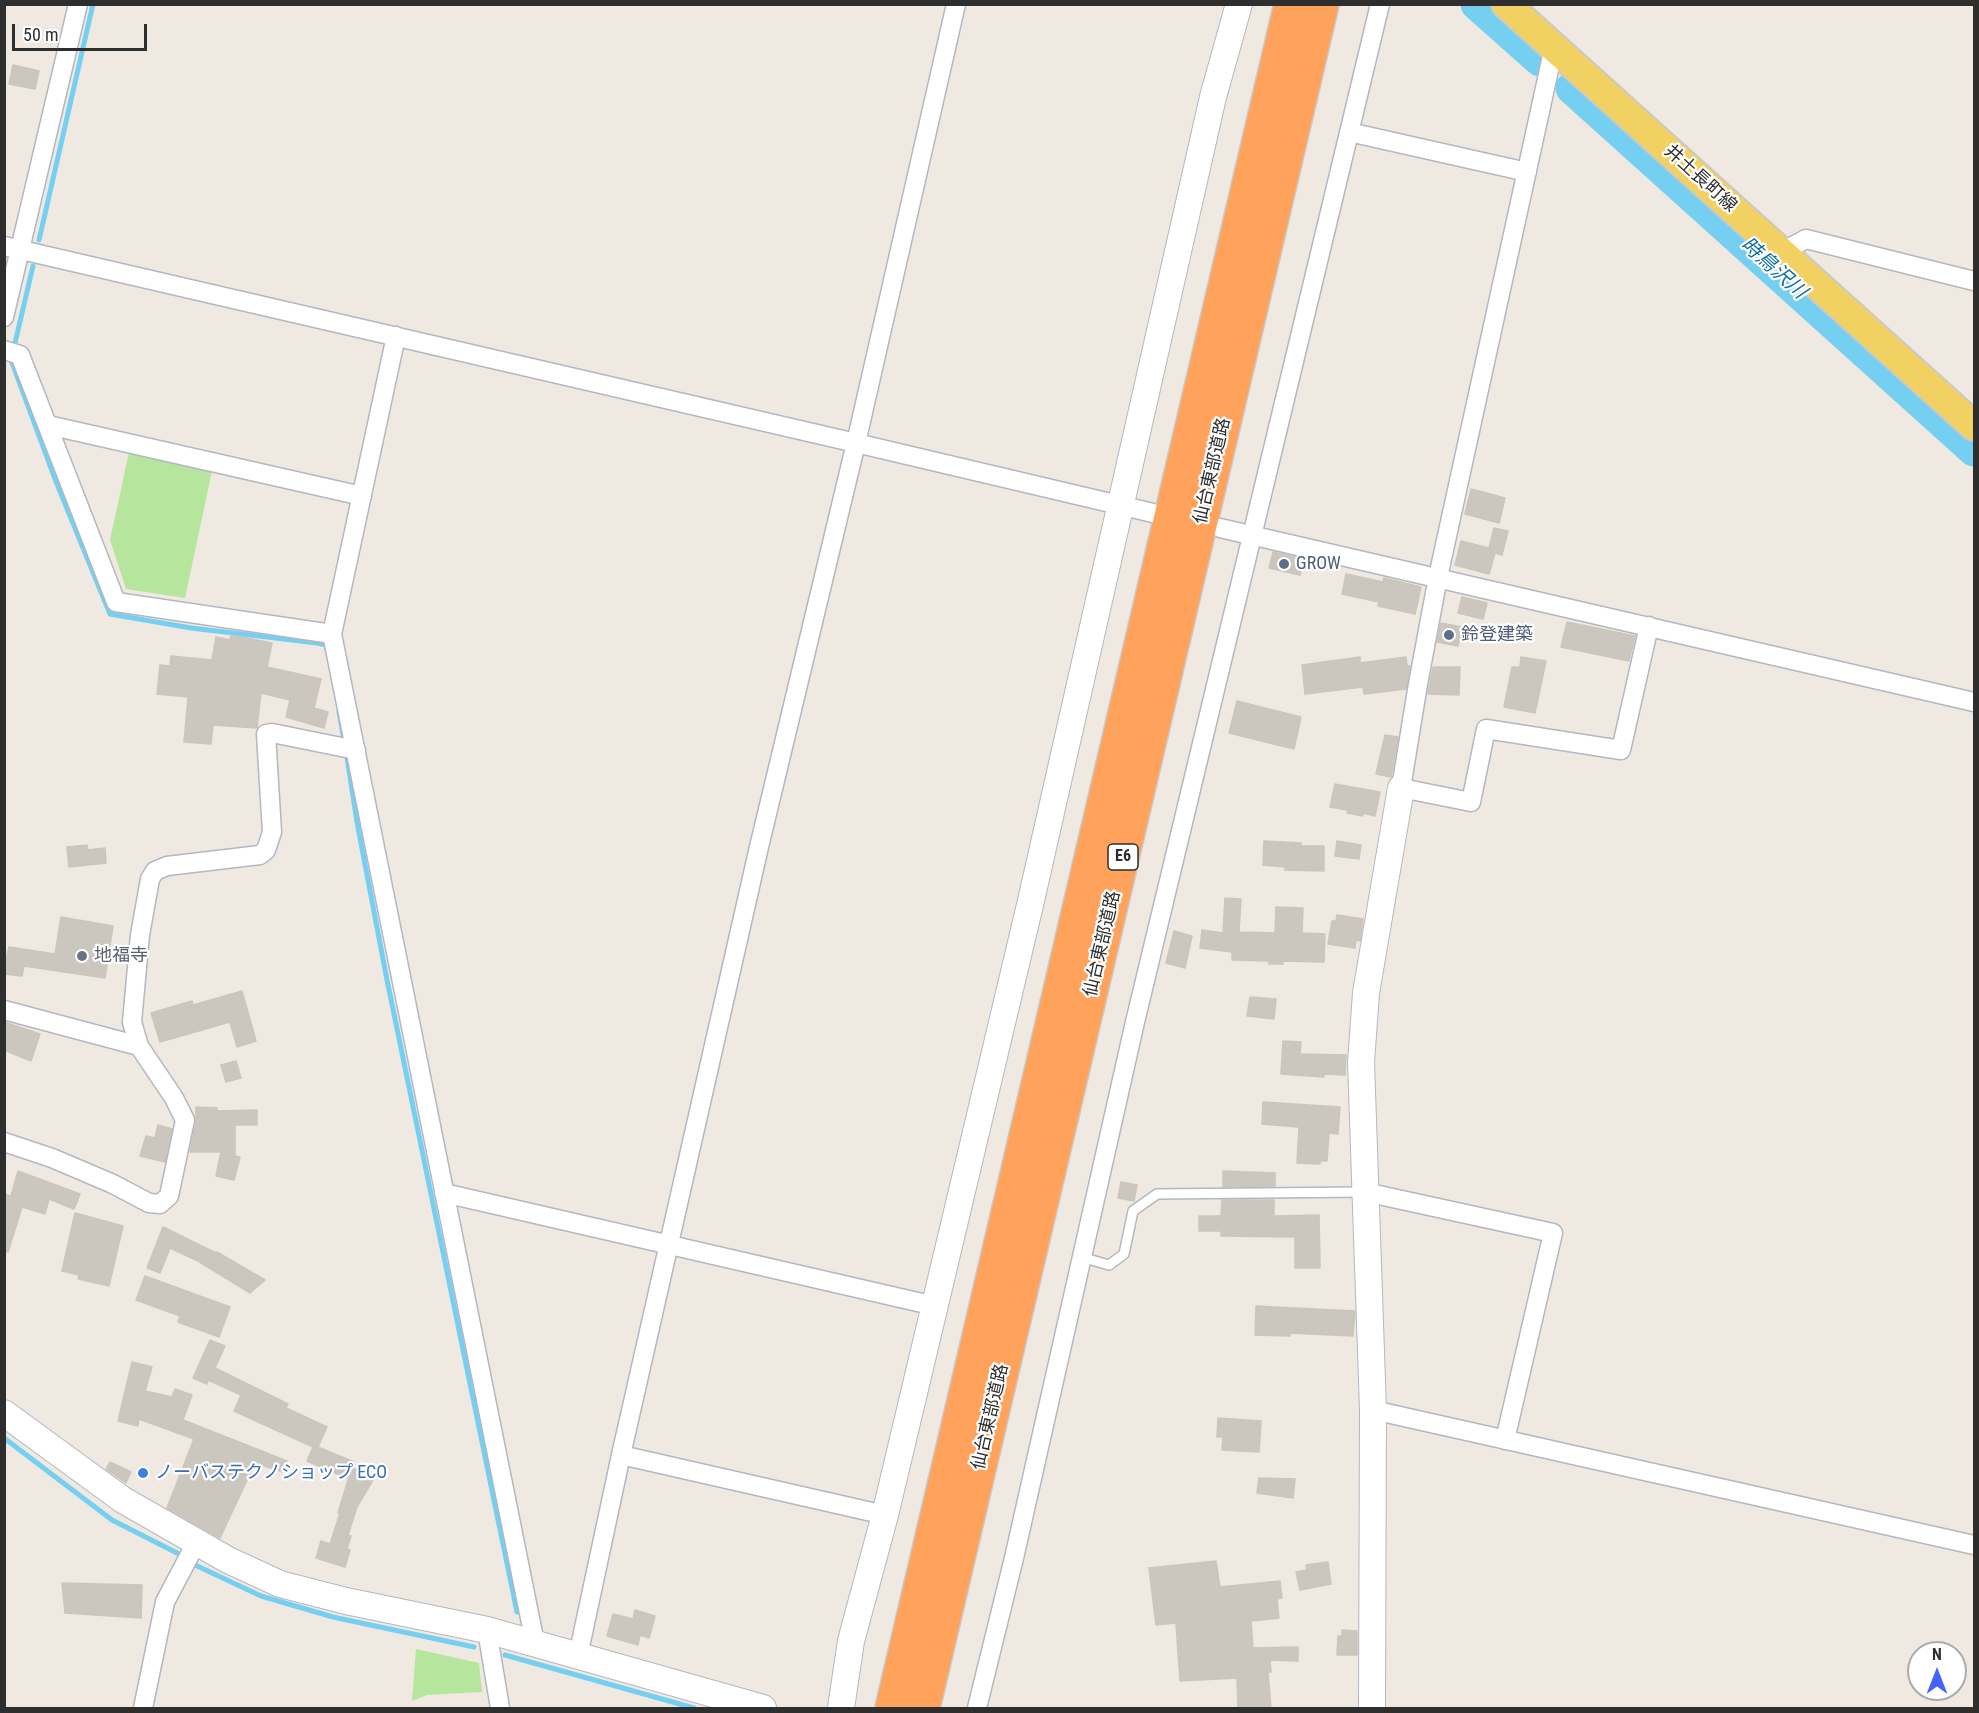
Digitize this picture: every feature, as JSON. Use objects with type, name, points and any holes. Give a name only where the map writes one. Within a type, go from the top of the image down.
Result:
[{"type":"highway","name":"仙台東部道路","points":[[892,1708],[1291,4]]},
{"type":"highway","name":"仙台東部道路","points":[[923,1708],[1322,4]]},
{"type":"main road","name":"井土長町線","points":[[1506,4],[1974,426]]},
{"type":"street","points":[[4,317],[13,248],[78,4]]},
{"type":"street","points":[[578,1656],[621,1455],[759,847],[956,4]]},
{"type":"street","points":[[841,1708],[851,1641],[885,1515],[935,1306],[1030,905],[1213,97],[1239,4]]},
{"type":"street","points":[[977,1708],[1014,1558],[1138,1011],[1380,4]]},
{"type":"street","points":[[1372,1708],[1372,1410],[1361,1062],[1366,993],[1438,577],[1554,47]]},
{"type":"street","points":[[1349,132],[1527,172]]},
{"type":"street","points":[[1782,252],[1806,239],[1974,281]]},
{"type":"street","points":[[13,248],[1153,513]]},
{"type":"street","points":[[396,336],[332,634],[535,1643]]},
{"type":"street","points":[[4,350],[20,355],[116,602],[332,634]]},
{"type":"street","points":[[48,425],[362,496]]},
{"type":"street","points":[[1220,528],[1974,702]]},
{"type":"street","points":[[1401,788],[1471,802],[1486,729],[1621,750],[1649,626]]},
{"type":"street","points":[[4,1142],[52,1158],[113,1184],[149,1203],[160,1204],[169,1196],[185,1120],[174,1098],[139,1046],[132,1022],[140,935],[150,879],[154,871],[167,866],[260,855],[266,850],[272,832],[266,734],[272,733],[356,750]]},
{"type":"street","points":[[4,1010],[139,1046]]},
{"type":"street","points":[[1365,1192],[1553,1233],[1505,1440]]},
{"type":"street","points":[[444,1193],[935,1306]]},
{"type":"street","points":[[1372,1410],[1974,1545]]},
{"type":"street","points":[[4,1413],[123,1500],[194,1547],[280,1584],[346,1601],[487,1630],[763,1708]]},
{"type":"street","points":[[621,1455],[885,1515]]},
{"type":"street","points":[[143,1708],[165,1602],[194,1547]]},
{"type":"street","points":[[487,1630],[500,1708]]},
{"type":"lane","points":[[1081,1257],[1109,1265],[1124,1254],[1133,1211],[1158,1194],[1365,1192]]},
{"type":"green space","points":[[129,452],[212,471],[185,598],[126,589],[110,540]]},
{"type":"green space","points":[[416,1649],[479,1663],[482,1692],[427,1695],[412,1701]]},
{"type":"building","points":[[13,65],[39,71],[35,89],[9,84]]},
{"type":"building","points":[[1471,489],[1505,498],[1499,523],[1465,514]]},
{"type":"building","points":[[1494,528],[1508,531],[1502,555],[1495,553],[1489,574],[1455,565],[1461,541],[1489,548]]},
{"type":"building","points":[[1273,552],[1303,559],[1300,575],[1269,568]]},
{"type":"building","points":[[1346,574],[1383,582],[1384,578],[1421,587],[1415,614],[1378,606],[1379,602],[1342,594]]},
{"type":"building","points":[[1462,597],[1487,603],[1483,619],[1458,613]]},
{"type":"building","points":[[1567,622],[1635,636],[1629,661],[1561,647]]},
{"type":"building","points":[[1441,623],[1462,627],[1458,646],[1437,642]]},
{"type":"building","points":[[231,635],[272,643],[267,667],[321,679],[314,708],[328,712],[324,728],[286,717],[290,700],[261,693],[257,728],[213,725],[211,744],[184,742],[188,697],[157,694],[160,665],[170,666],[171,656],[212,660],[216,637],[230,640]]},
{"type":"building","points":[[1360,657],[1360,663],[1406,657],[1407,666],[1410,666],[1406,689],[1364,694],[1363,687],[1305,694],[1302,665]]},
{"type":"building","points":[[1521,657],[1546,661],[1535,713],[1504,707],[1512,667],[1520,667]]},
{"type":"building","points":[[1433,667],[1460,667],[1459,695],[1428,694]]},
{"type":"building","points":[[1237,701],[1301,717],[1294,749],[1229,733]]},
{"type":"building","points":[[1385,735],[1398,737],[1391,777],[1376,774]]},
{"type":"building","points":[[1335,784],[1380,792],[1375,816],[1347,813],[1348,810],[1330,807]]},
{"type":"building","points":[[1264,841],[1301,843],[1301,846],[1324,846],[1324,871],[1285,870],[1285,867],[1263,865]]},
{"type":"building","points":[[1337,841],[1361,845],[1359,859],[1335,856]]},
{"type":"building","points":[[87,845],[88,850],[105,848],[106,863],[69,867],[67,847]]},
{"type":"building","points":[[1225,898],[1241,899],[1239,932],[1275,933],[1276,907],[1303,908],[1302,933],[1325,934],[1324,962],[1283,961],[1283,964],[1269,964],[1269,961],[1232,960],[1232,952],[1200,948],[1202,930],[1223,933]]},
{"type":"building","points":[[1337,915],[1363,919],[1360,941],[1356,940],[1355,948],[1328,944],[1332,921],[1336,921]]},
{"type":"building","points":[[61,917],[113,926],[105,978],[24,966],[22,976],[4,974],[4,960],[6,960],[9,947],[55,954]]},
{"type":"building","points":[[1174,931],[1192,936],[1185,968],[1166,963]]},
{"type":"building","points":[[242,991],[256,1041],[237,1047],[230,1022],[160,1042],[151,1013],[192,1001],[193,1005]]},
{"type":"building","points":[[1250,997],[1276,999],[1274,1019],[1247,1016]]},
{"type":"building","points":[[4,1022],[40,1034],[31,1061],[4,1050]]},
{"type":"building","points":[[1283,1041],[1301,1042],[1300,1054],[1346,1055],[1345,1075],[1324,1074],[1324,1077],[1281,1074]]},
{"type":"building","points":[[236,1061],[241,1078],[226,1082],[221,1065]]},
{"type":"building","points":[[1263,1102],[1340,1107],[1338,1134],[1329,1133],[1327,1161],[1320,1161],[1320,1164],[1297,1163],[1299,1127],[1262,1124]]},
{"type":"building","points":[[196,1107],[217,1108],[217,1111],[257,1110],[257,1125],[235,1125],[235,1156],[240,1157],[234,1180],[216,1176],[221,1152],[190,1152],[196,1122]]},
{"type":"building","points":[[158,1125],[172,1129],[165,1162],[140,1156],[146,1136],[155,1138]]},
{"type":"building","points":[[18,1171],[80,1194],[74,1209],[49,1199],[45,1214],[22,1207],[8,1252],[4,1251],[4,1194],[11,1196]]},
{"type":"building","points":[[1223,1171],[1275,1173],[1275,1186],[1223,1187]]},
{"type":"building","points":[[1121,1182],[1137,1185],[1134,1201],[1118,1198]]},
{"type":"building","points":[[1222,1200],[1274,1200],[1274,1216],[1319,1215],[1320,1268],[1295,1268],[1295,1237],[1221,1236],[1221,1231],[1199,1231],[1199,1216],[1221,1216]]},
{"type":"building","points":[[75,1213],[123,1226],[109,1286],[78,1279],[79,1275],[62,1271]]},
{"type":"building","points":[[163,1227],[217,1252],[265,1280],[250,1293],[198,1261],[170,1248],[160,1273],[147,1268]]},
{"type":"building","points":[[145,1276],[230,1307],[219,1337],[178,1322],[180,1316],[136,1300]]},
{"type":"building","points":[[1256,1306],[1355,1311],[1353,1336],[1290,1333],[1290,1336],[1255,1335]]},
{"type":"building","points":[[210,1340],[225,1346],[215,1368],[288,1404],[286,1408],[327,1427],[318,1447],[354,1462],[347,1478],[307,1461],[313,1447],[234,1411],[241,1395],[208,1380],[207,1384],[193,1378]]},
{"type":"building","points":[[132,1362],[152,1367],[145,1391],[172,1397],[175,1389],[192,1395],[183,1420],[287,1461],[283,1472],[255,1463],[220,1538],[167,1508],[194,1439],[139,1419],[138,1426],[118,1421]]},
{"type":"building","points":[[1218,1418],[1261,1421],[1259,1452],[1222,1450],[1223,1437],[1217,1437]]},
{"type":"building","points":[[110,1462],[131,1472],[126,1483],[106,1469]]},
{"type":"building","points":[[352,1467],[373,1480],[357,1507],[348,1535],[351,1536],[347,1549],[350,1550],[345,1567],[316,1558],[321,1541],[330,1544]]},
{"type":"building","points":[[1259,1478],[1295,1479],[1293,1498],[1257,1493]]},
{"type":"building","points":[[1216,1561],[1220,1587],[1280,1581],[1282,1598],[1277,1599],[1279,1618],[1251,1621],[1253,1648],[1298,1647],[1298,1661],[1270,1660],[1271,1672],[1268,1672],[1271,1708],[1238,1708],[1237,1678],[1180,1681],[1176,1623],[1156,1625],[1149,1568]]},
{"type":"building","points":[[1328,1562],[1331,1584],[1300,1590],[1296,1572],[1307,1570],[1306,1565]]},
{"type":"building","points":[[62,1583],[142,1585],[141,1618],[65,1613]]},
{"type":"building","points":[[635,1610],[655,1616],[649,1638],[640,1635],[638,1645],[607,1636],[613,1614],[633,1619]]},
{"type":"building","points":[[1342,1630],[1357,1631],[1357,1655],[1337,1655],[1338,1636],[1342,1636]]},
{"type":"waterway","points":[[39,240],[93,4]]},
{"type":"waterway","name":"時鳥沢川","points":[[1477,4],[1540,60]]},
{"type":"waterway","name":"時鳥沢川","points":[[1572,88],[1974,450]]},
{"type":"waterway","points":[[15,343],[33,266]]},
{"type":"waterway","points":[[11,360],[55,479],[110,614],[191,628],[317,643],[326,645],[327,650]]},
{"type":"waterway","points":[[339,712],[344,740]]},
{"type":"waterway","points":[[347,757],[387,980],[517,1612]]},
{"type":"waterway","points":[[4,1438],[112,1520],[181,1555],[195,1565],[261,1596],[333,1617],[474,1647]]},
{"type":"waterway","points":[[505,1655],[694,1708]]},
{"type":"place","name":"GROW","points":[[1284,564]]},
{"type":"place","name":"鈴登建築","points":[[1449,635]]},
{"type":"place","name":"地福寺","points":[[82,956]]},
{"type":"place","name":"ノーバステクノショップ ECO","points":[[143,1473]]}]
